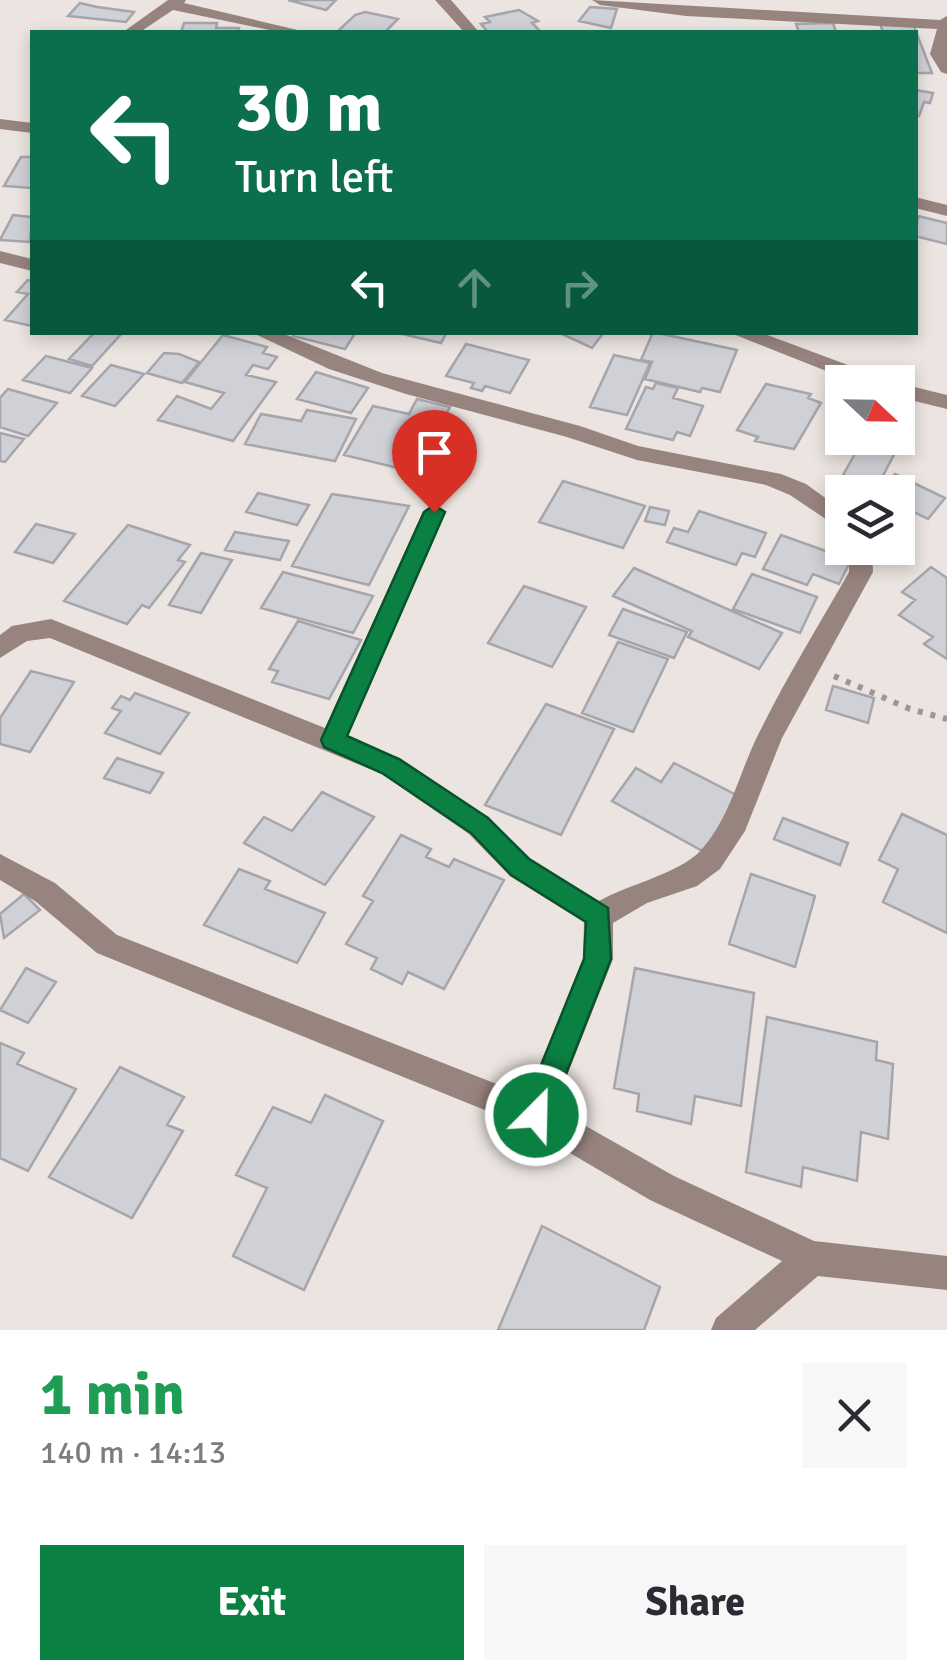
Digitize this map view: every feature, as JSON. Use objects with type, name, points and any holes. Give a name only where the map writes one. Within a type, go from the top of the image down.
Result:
[{"type":"street","points":[[443,0],[470,30]]},
{"type":"street","points":[[600,0],[686,11],[946,22],[938,54],[947,69]]},
{"type":"street","points":[[133,30],[175,3],[290,30]]},
{"type":"street","points":[[0,124],[30,128]]},
{"type":"street","points":[[918,203],[947,210]]},
{"type":"street","points":[[0,257],[30,264]]},
{"type":"street","points":[[268,335],[334,364],[461,406],[571,430],[635,452],[743,470],[786,484],[825,506]]},
{"type":"street","points":[[746,335],[827,365]]},
{"type":"street","points":[[915,394],[947,402]]},
{"type":"street","points":[[333,740],[434,512]]},
{"type":"street","points":[[599,916],[638,893],[687,878],[710,860],[735,823],[770,736],[861,565]]},
{"type":"street","points":[[0,648],[21,633],[51,628],[333,740],[391,766],[480,826],[520,867],[599,916]]},
{"type":"street","points":[[0,866],[45,892],[107,944],[536,1115],[662,1188],[812,1258],[947,1273]]},
{"type":"street","points":[[536,1115],[598,959],[599,916]]},
{"type":"street","points":[[728,1330],[812,1258]]},
{"type":"path","points":[[810,666],[910,709],[947,719]]},
{"type":"building","points":[[288,0],[336,0],[326,10]]},
{"type":"building","points":[[80,3],[134,12],[126,22],[68,16]]},
{"type":"building","points":[[590,7],[617,9],[611,28],[579,21]]},
{"type":"building","points":[[519,10],[538,21],[532,23],[539,30],[486,30],[481,24],[490,22],[485,17]]},
{"type":"building","points":[[365,12],[398,19],[387,30],[339,30],[355,15]]},
{"type":"building","points":[[184,23],[239,28],[238,30],[182,30]]},
{"type":"building","points":[[833,23],[835,30],[798,30],[796,24]]},
{"type":"building","points":[[880,24],[913,24],[915,30],[882,30]]},
{"type":"building","points":[[918,37],[932,73],[918,73]]},
{"type":"building","points":[[918,90],[933,93],[930,103],[924,102],[919,116]]},
{"type":"building","points":[[21,157],[30,157],[30,188],[4,186]]},
{"type":"building","points":[[13,215],[30,217],[30,242],[0,240]]},
{"type":"building","points":[[918,216],[947,223],[947,244],[918,237]]},
{"type":"building","points":[[30,280],[30,326],[5,320],[28,294],[17,292]]},
{"type":"building","points":[[92,335],[120,335],[92,366],[69,359]]},
{"type":"building","points":[[223,335],[267,347],[263,353],[277,357],[268,369],[253,365],[246,375],[276,382],[233,441],[158,420],[177,396],[211,409],[224,393],[185,382]]},
{"type":"building","points":[[294,335],[354,335],[345,349]]},
{"type":"building","points":[[407,335],[445,335],[441,343]]},
{"type":"building","points":[[564,335],[602,335],[592,348]]},
{"type":"building","points":[[652,335],[737,350],[720,392],[702,388],[700,392],[645,379],[652,362],[641,360]]},
{"type":"building","points":[[466,344],[529,360],[510,393],[485,386],[482,391],[471,388],[474,383],[446,376]]},
{"type":"building","points":[[164,353],[199,362],[182,383],[147,373]]},
{"type":"building","points":[[614,355],[650,363],[627,415],[590,407]]},
{"type":"building","points":[[46,356],[92,368],[70,393],[23,380]]},
{"type":"building","points":[[111,365],[144,374],[115,406],[82,396]]},
{"type":"building","points":[[316,372],[368,388],[351,413],[297,399]]},
{"type":"building","points":[[656,383],[678,388],[673,398],[703,406],[690,436],[677,432],[673,440],[626,429],[646,387],[653,389]]},
{"type":"building","points":[[766,384],[811,394],[808,398],[821,403],[794,449],[755,441],[758,437],[737,430]]},
{"type":"building","points":[[8,389],[57,403],[28,436],[0,427],[0,398]]},
{"type":"building","points":[[417,399],[450,407],[439,427],[448,430],[443,440],[433,438],[415,472],[344,455],[373,406],[409,414]]},
{"type":"building","points":[[307,410],[356,419],[335,461],[245,444],[261,414],[301,421]]},
{"type":"building","points":[[0,433],[24,439],[5,462],[0,461]]},
{"type":"building","points":[[854,455],[894,455],[883,475],[843,475]]},
{"type":"building","points":[[563,481],[645,506],[623,548],[539,522]]},
{"type":"building","points":[[915,484],[945,498],[928,519],[915,512]]},
{"type":"building","points":[[258,493],[309,505],[297,525],[246,512]]},
{"type":"building","points":[[332,494],[409,506],[369,585],[292,566]]},
{"type":"building","points":[[650,507],[669,511],[665,525],[645,521]]},
{"type":"building","points":[[699,511],[766,533],[755,557],[742,553],[736,565],[667,542],[674,528],[688,532]]},
{"type":"building","points":[[36,524],[75,534],[53,563],[15,552]]},
{"type":"building","points":[[128,525],[190,545],[178,560],[185,562],[149,608],[142,605],[127,624],[64,601]]},
{"type":"building","points":[[235,532],[289,541],[280,560],[225,550]]},
{"type":"building","points":[[781,535],[825,551],[825,565],[848,565],[839,584],[813,574],[807,585],[763,569]]},
{"type":"building","points":[[201,553],[232,560],[201,613],[169,605]]},
{"type":"building","points":[[931,567],[947,578],[947,659],[924,644],[933,637],[899,615],[915,600],[902,592]]},
{"type":"building","points":[[634,568],[782,633],[759,669],[688,637],[692,631],[613,596]]},
{"type":"building","points":[[283,572],[373,596],[353,633],[261,608]]},
{"type":"building","points":[[752,574],[817,597],[800,633],[733,609]]},
{"type":"building","points":[[524,586],[586,607],[552,667],[488,643]]},
{"type":"building","points":[[623,609],[687,632],[674,658],[609,635]]},
{"type":"building","points":[[298,621],[361,640],[329,699],[272,682],[278,671],[269,669]]},
{"type":"building","points":[[618,642],[668,659],[633,732],[582,713]]},
{"type":"building","points":[[31,671],[74,682],[30,752],[0,744],[0,718]]},
{"type":"building","points":[[833,686],[874,698],[868,723],[826,710]]},
{"type":"building","points":[[135,693],[189,713],[160,754],[105,733],[121,711],[112,708],[121,696],[130,700]]},
{"type":"building","points":[[546,704],[614,729],[561,835],[485,805]]},
{"type":"building","points":[[117,758],[163,773],[150,793],[104,778]]},
{"type":"building","points":[[674,763],[744,799],[708,854],[612,801],[636,768],[661,782]]},
{"type":"building","points":[[322,792],[374,817],[325,885],[244,843],[264,817],[292,831]]},
{"type":"building","points":[[902,814],[947,835],[947,933],[883,902],[898,869],[879,860]]},
{"type":"building","points":[[783,818],[848,843],[840,865],[774,839]]},
{"type":"building","points":[[401,835],[431,849],[426,857],[449,867],[454,859],[504,880],[444,989],[408,972],[402,984],[371,969],[377,958],[346,944],[373,901],[363,896]]},
{"type":"building","points":[[239,869],[270,881],[265,889],[325,913],[297,963],[204,925]]},
{"type":"building","points":[[751,874],[815,896],[795,967],[729,944]]},
{"type":"building","points":[[24,894],[40,910],[4,938],[0,914]]},
{"type":"building","points":[[26,968],[56,982],[28,1023],[0,1010]]},
{"type":"building","points":[[635,968],[754,993],[741,1106],[695,1096],[691,1124],[637,1111],[639,1094],[614,1088]]},
{"type":"building","points":[[767,1017],[877,1042],[876,1060],[893,1064],[888,1139],[861,1132],[857,1181],[803,1167],[801,1187],[746,1172]]},
{"type":"building","points":[[0,1043],[24,1053],[17,1064],[76,1089],[28,1171],[0,1158]]},
{"type":"building","points":[[120,1067],[184,1097],[167,1125],[183,1131],[132,1218],[49,1177]]},
{"type":"building","points":[[325,1095],[383,1121],[304,1290],[233,1256],[267,1188],[236,1175],[273,1107],[311,1123]]},
{"type":"building","points":[[542,1226],[660,1287],[644,1330],[498,1330]]},
{"type":"route","points":[[434,512],[333,740],[391,766],[480,826],[520,867],[599,916],[598,959],[536,1115]]}]
